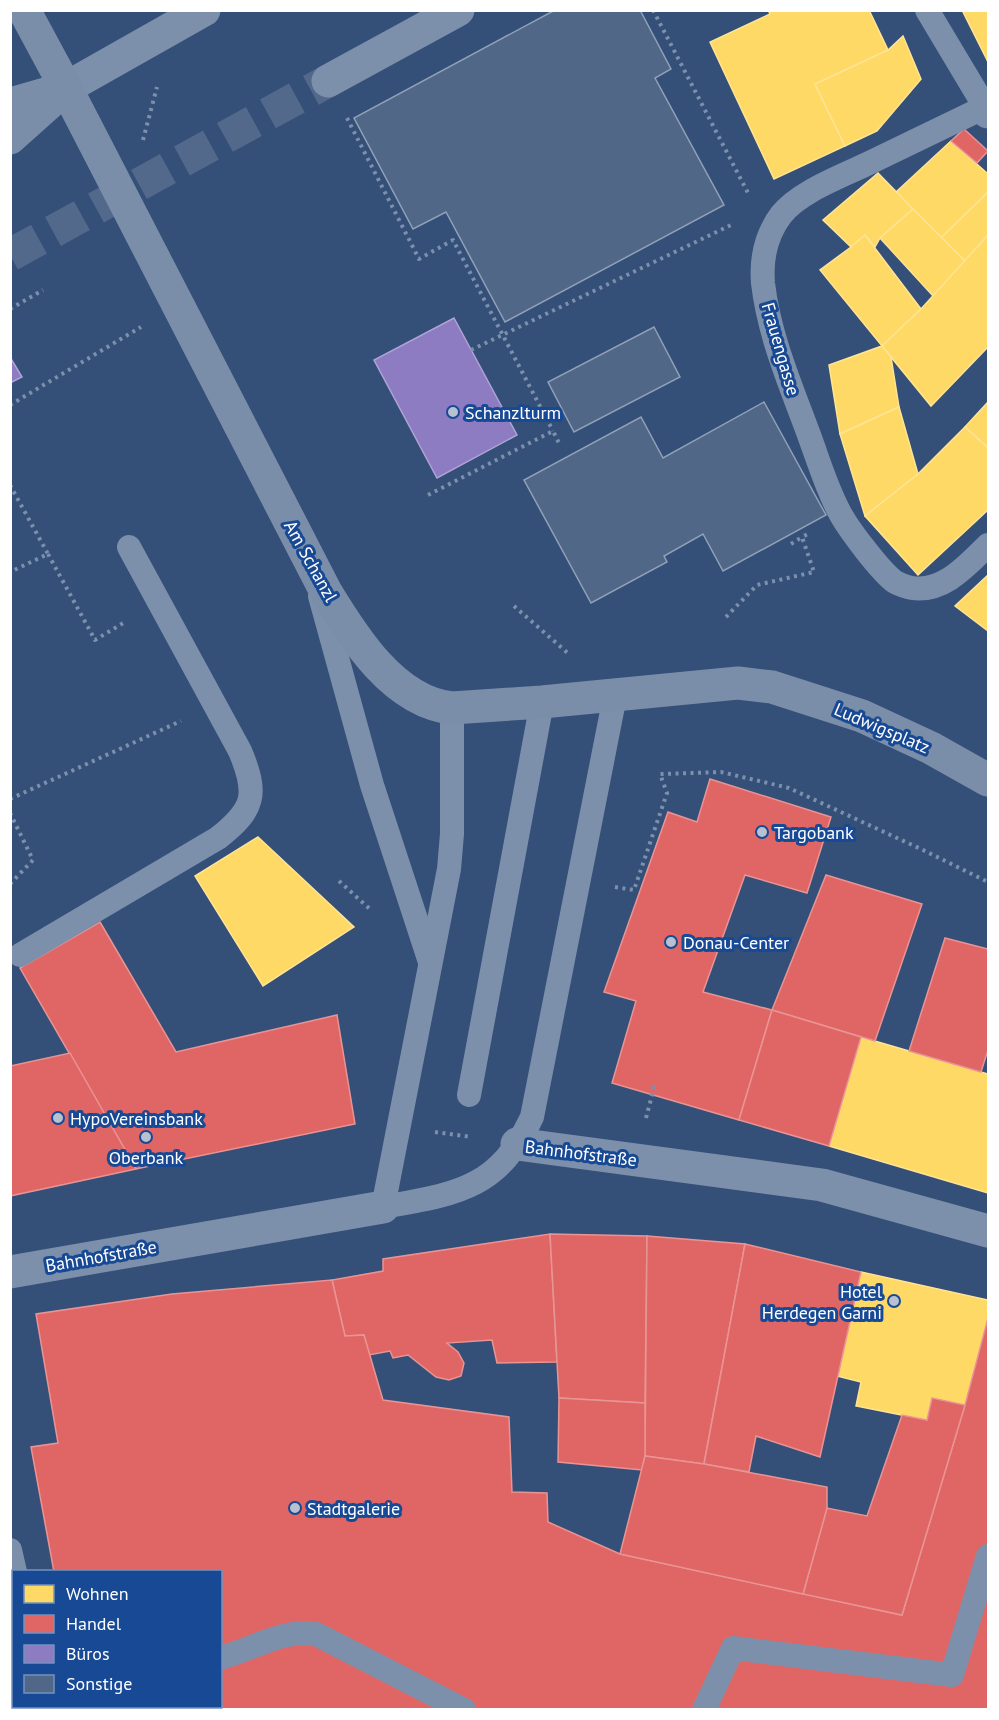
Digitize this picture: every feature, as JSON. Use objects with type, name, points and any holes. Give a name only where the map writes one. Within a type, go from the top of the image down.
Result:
[{"type":"main road","name":"Am Schanzl","points":[[24,10],[308,559],[354,635],[383,670],[405,690],[421,700],[452,708],[615,696],[738,683],[772,687]]},
{"type":"main road","points":[[10,104],[66,88]]},
{"type":"main road","points":[[10,138],[66,88]]},
{"type":"main road","name":"Ludwigsplatz","points":[[772,687],[862,716],[931,748],[988,780]]},
{"type":"street","points":[[66,88],[204,10]]},
{"type":"street","points":[[328,81],[458,10]]},
{"type":"street","name":"Bahnhofstraße","points":[[517,1144],[822,1185],[988,1231]]},
{"type":"street","name":"Bahnhofstraße","points":[[10,1272],[383,1207]]},
{"type":"lane","points":[[927,10],[987,110]]},
{"type":"lane","name":"Frauengasse","points":[[987,110],[810,192],[783,213],[769,234],[763,257],[763,282],[782,361],[826,481],[848,526],[886,573],[904,586],[927,588],[960,572],[988,545]]},
{"type":"lane","points":[[20,955],[219,838],[244,816],[250,800],[247,769],[129,547]]},
{"type":"lane","points":[[308,559],[372,785],[431,965]]},
{"type":"lane","points":[[517,1144],[532,1117],[615,696]]},
{"type":"lane","points":[[469,1095],[542,702]]},
{"type":"lane","points":[[383,1207],[443,904],[452,834],[452,708]]},
{"type":"lane","name":"Bahnhofstraße","points":[[383,1207],[445,1196],[459,1191],[482,1180],[517,1144]]},
{"type":"lane","points":[[10,1550],[15,1570]]},
{"type":"lane","points":[[704,1710],[733,1648],[952,1675],[988,1556]]},
{"type":"lane","points":[[222,1657],[291,1633],[316,1634],[464,1710]]},
{"type":"path","points":[[653,10],[769,234]]},
{"type":"path","points":[[126,205],[173,27]]},
{"type":"path","points":[[344,112],[419,259],[453,240],[560,446]]},
{"type":"path","points":[[471,350],[736,222]]},
{"type":"path","points":[[10,309],[41,292]]},
{"type":"path","points":[[10,405],[178,305]]},
{"type":"path","points":[[428,495],[553,431]]},
{"type":"path","points":[[10,485],[90,631]]},
{"type":"path","points":[[791,544],[812,532]]},
{"type":"path","points":[[726,617],[757,585],[814,572],[802,537]]},
{"type":"path","points":[[10,572],[48,554]]},
{"type":"path","points":[[514,606],[615,696]]},
{"type":"path","points":[[10,800],[215,705]]},
{"type":"path","points":[[579,880],[634,890],[668,793],[660,774],[721,772],[789,788],[988,882]]},
{"type":"path","points":[[10,813],[33,860],[10,884]]},
{"type":"path","points":[[339,881],[368,908]]},
{"type":"path","points":[[399,1127],[517,1144]]},
{"type":"building: Wohnen","points":[[768,10],[869,10],[888,50],[815,84],[845,146],[774,179],[710,42],[770,14]]},
{"type":"building: Wohnen","points":[[962,10],[988,10],[988,62]]},
{"type":"building: Wohnen","points":[[903,36],[921,79],[877,131],[845,146],[815,84],[888,50]]},
{"type":"building: Wohnen","points":[[951,141],[988,174],[988,192],[941,238],[896,192]]},
{"type":"building: Wohnen","points":[[878,173],[913,209],[880,238],[875,247],[865,235],[851,247],[823,220]]},
{"type":"building: Wohnen","points":[[988,192],[988,235],[965,261],[941,238]]},
{"type":"building: Wohnen","points":[[913,209],[965,261],[933,296],[880,238]]},
{"type":"building: Wohnen","points":[[865,235],[921,309],[882,346],[820,270]]},
{"type":"building: Wohnen","points":[[988,235],[988,347],[931,406],[882,346],[921,309]]},
{"type":"building: Wohnen","points":[[882,346],[891,357],[899,407],[840,434],[829,365]]},
{"type":"building: Wohnen","points":[[988,402],[988,448],[965,427]]},
{"type":"building: Wohnen","points":[[899,407],[918,474],[865,516],[840,434]]},
{"type":"building: Wohnen","points":[[965,427],[988,448],[988,510],[918,575],[865,516],[918,474]]},
{"type":"building: Wohnen","points":[[988,575],[988,631],[955,606]]},
{"type":"building: Wohnen","points":[[258,837],[354,927],[263,986],[195,876]]},
{"type":"building: Wohnen","points":[[861,1037],[988,1074],[988,1193],[829,1146]]},
{"type":"building: Wohnen","points":[[861,1272],[988,1300],[988,1318],[965,1405],[932,1398],[927,1420],[856,1406],[861,1382],[837,1376]]},
{"type":"building: Handel","points":[[964,129],[988,151],[977,163],[951,141]]},
{"type":"building: Handel","name":"Donau-Center","points":[[710,779],[831,817],[807,893],[745,875],[703,992],[772,1010],[739,1120],[612,1083],[636,1001],[604,992],[668,812],[697,822]]},
{"type":"building: Handel","points":[[826,875],[922,904],[875,1041],[772,1010]]},
{"type":"building: Handel","points":[[100,922],[176,1052],[337,1015],[355,1124],[136,1169],[20,968]]},
{"type":"building: Handel","points":[[945,938],[988,949],[988,1050],[981,1072],[909,1051]]},
{"type":"building: Handel","points":[[772,1010],[861,1037],[829,1146],[739,1120]]},
{"type":"building: Handel","name":"HypoVereinsbank","points":[[70,1053],[136,1169],[10,1196],[10,1066]]},
{"type":"building: Handel","points":[[550,1234],[557,1362],[497,1363],[492,1340],[447,1343],[458,1352],[464,1363],[461,1376],[449,1380],[436,1377],[408,1355],[393,1358],[390,1351],[369,1355],[364,1335],[345,1336],[332,1280],[383,1271],[383,1259]]},
{"type":"building: Handel","points":[[550,1234],[647,1236],[645,1403],[559,1398]]},
{"type":"building: Handel","points":[[647,1236],[745,1244],[704,1464],[645,1456]]},
{"type":"building: Handel","points":[[745,1244],[861,1272],[820,1457],[756,1436],[749,1472],[704,1464]]},
{"type":"building: Handel","name":"Stadtgalerie","points":[[332,1280],[345,1336],[364,1335],[383,1400],[509,1417],[512,1492],[547,1493],[548,1522],[620,1554],[902,1615],[965,1405],[988,1318],[988,1710],[109,1710],[108,1708],[222,1708],[222,1570],[54,1570],[31,1447],[58,1443],[36,1314],[172,1294]]},
{"type":"building: Handel","points":[[559,1398],[645,1403],[645,1456],[642,1470],[558,1462]]},
{"type":"building: Handel","points":[[932,1398],[965,1405],[902,1615],[803,1594],[827,1508],[867,1516],[902,1415],[927,1420]]},
{"type":"building: Handel","points":[[645,1456],[704,1464],[827,1487],[827,1508],[803,1594],[620,1554]]},
{"type":"building: Handel","points":[[10,1672],[12,1672],[12,1708],[108,1708],[109,1710],[10,1710]]},
{"type":"building: Büros","name":"Schanzlturm","points":[[454,318],[517,435],[437,478],[374,360]]},
{"type":"building: Büros","points":[[10,357],[22,377],[10,383]]},
{"type":"building: Sonstige","points":[[555,10],[640,10],[671,69],[655,78],[724,205],[505,322],[446,212],[413,229],[354,118]]},
{"type":"building: Sonstige","points":[[654,327],[680,377],[574,432],[548,382]]},
{"type":"building: Sonstige","points":[[764,402],[826,515],[723,571],[703,534],[664,556],[667,562],[591,603],[524,480],[641,417],[663,458]]},
{"type":"tunnel","points":[[10,255],[328,81]]},
{"type":"place","name":"Schanzlturm","points":[[453,412]]},
{"type":"place","name":"Targobank","points":[[762,832]]},
{"type":"place","name":"Donau-Center","points":[[671,942]]},
{"type":"place","name":"HypoVereinsbank","points":[[58,1118]]},
{"type":"place","name":"Oberbank","points":[[146,1137]]},
{"type":"place","name":"Hotel Herdegen Garni","points":[[894,1301]]},
{"type":"place","name":"Stadtgalerie","points":[[295,1508]]}]
